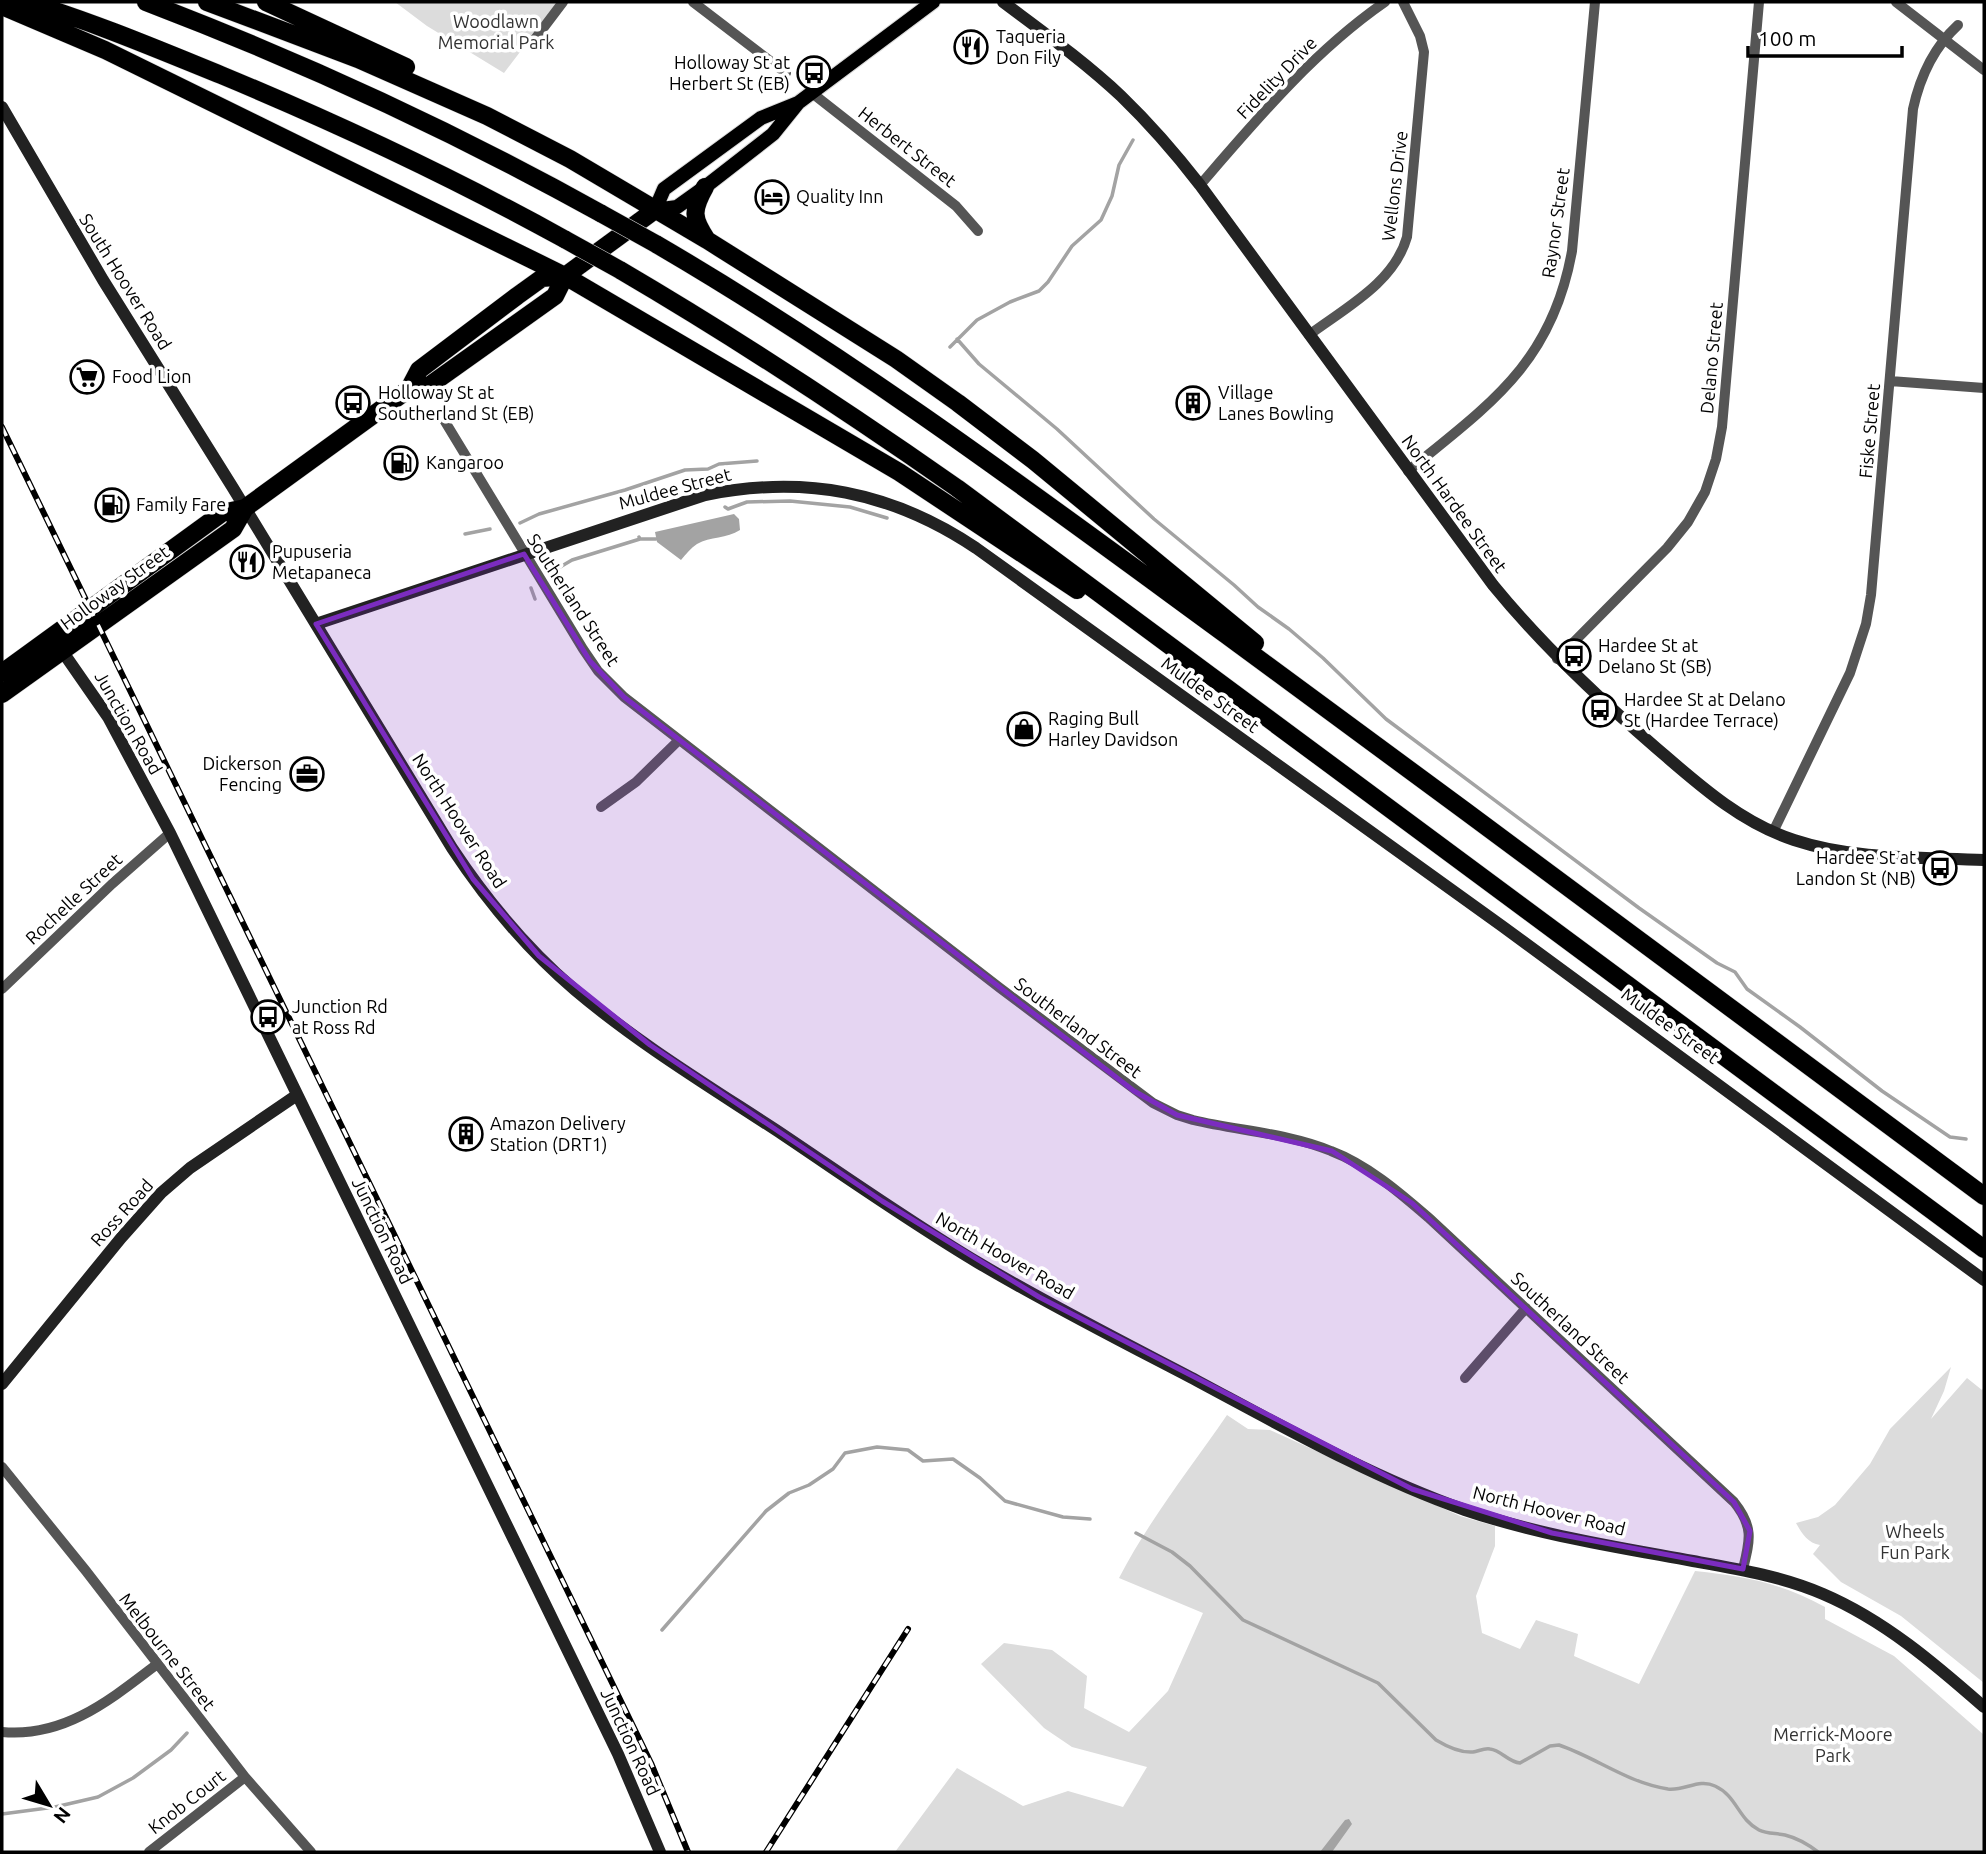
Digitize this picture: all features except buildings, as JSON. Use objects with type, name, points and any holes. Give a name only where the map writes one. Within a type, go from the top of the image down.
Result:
[{"type":"highway","points":[[27,2],[98,26],[271,96],[430,169],[566,240],[702,317],[880,434],[1136,620],[1984,1249]]},
{"type":"highway","points":[[146,2],[287,58],[386,103],[542,181],[723,283],[903,401],[1336,715],[1984,1196]]},
{"type":"highway","points":[[207,2],[358,58],[486,116],[570,159],[707,240],[886,353],[996,431],[1213,607],[1336,715]]},
{"type":"highway","points":[[266,2],[408,68],[486,116]]},
{"type":"highway","points":[[2,6],[116,55],[565,276],[899,472],[1077,590],[1136,620]]},
{"type":"highway","points":[[705,187],[695,212],[698,227],[707,240]]},
{"type":"highway","name":"Holloway Street","points":[[2,673],[222,513],[245,508],[409,389],[430,385],[546,303],[555,296],[565,276],[655,210]]},
{"type":"highway","points":[[507,248],[522,266],[523,276],[517,296]]},
{"type":"highway","name":"Holloway Street","points":[[409,389],[419,370],[517,296],[542,278],[565,276]]},
{"type":"highway","name":"Holloway Street","points":[[2,694],[233,529],[245,508]]},
{"type":"main road","name":"Holloway Street","points":[[655,210],[664,189],[761,118],[798,103],[933,2]]},
{"type":"main road","name":"Holloway Street","points":[[655,210],[677,207],[705,187],[773,134],[798,103]]},
{"type":"street","points":[[535,39],[563,2]]},
{"type":"street","points":[[693,2],[786,73]]},
{"type":"street","name":"North Hardee Street","points":[[1003,2],[1119,94],[1164,141],[1200,185],[1493,585],[1531,632],[1593,693],[1709,793],[1752,822],[1773,832],[1794,840],[1841,850],[1984,860]]},
{"type":"street","name":"Fidelity Drive","points":[[1200,185],[1271,102],[1311,62],[1349,28],[1385,2]]},
{"type":"street","name":"Wellons Drive","points":[[1308,335],[1376,285],[1388,273],[1404,248],[1424,52],[1420,36],[1403,2]]},
{"type":"street","name":"Raynor Street","points":[[1408,471],[1507,388],[1542,340],[1559,303],[1572,251],[1595,2]]},
{"type":"street","name":"Delano Street","points":[[1558,659],[1667,548],[1688,522],[1704,492],[1716,459],[1722,427],[1759,2]]},
{"type":"street","points":[[1896,2],[1984,70]]},
{"type":"street","name":"Fiske Street","points":[[1773,832],[1850,673],[1866,624],[1871,595],[1913,109],[1921,78],[1944,40],[1958,25]]},
{"type":"street","name":"Herbert Street","points":[[812,93],[956,206],[978,231]]},
{"type":"street","name":"South Hoover Road","points":[[2,107],[103,280],[245,508]]},
{"type":"street","points":[[1890,381],[1984,388]]},
{"type":"street","name":"Southerland Street","points":[[441,415],[598,671],[624,697],[1144,1097],[1177,1115],[1224,1127],[1297,1140],[1332,1151],[1388,1184],[1734,1502],[1745,1517],[1749,1531],[1743,1569]]},
{"type":"street","name":"Muldee Street","points":[[316,624],[686,500],[725,491],[766,486],[805,486],[882,501],[931,521],[976,548],[1718,1083],[1984,1280]]},
{"type":"street","name":"North Hoover Road","points":[[245,508],[435,822],[500,915],[577,991],[650,1045],[912,1221],[998,1274],[1301,1436],[1412,1489],[1498,1520],[1552,1533],[1743,1569],[1800,1585],[1855,1609],[1906,1642],[1984,1707]]},
{"type":"street","name":"Junction Road","points":[[52,637],[108,717],[170,833],[618,1755],[660,1852]]},
{"type":"street","points":[[601,807],[636,782],[679,740]]},
{"type":"street","name":"Rochelle Street","points":[[2,989],[170,833]]},
{"type":"street","name":"Ross Road","points":[[2,1384],[161,1193],[206,1156],[297,1095]]},
{"type":"street","points":[[1465,1378],[1526,1308]]},
{"type":"street","name":"Melbourne Street","points":[[2,1467],[245,1776],[311,1852]]},
{"type":"street","points":[[2,1732],[48,1730],[74,1720],[109,1700],[156,1665]]},
{"type":"street","name":"Knob Court","points":[[149,1852],[245,1776]]},
{"type":"highlighted area","points":[[524,554],[590,661],[624,697],[1134,1091],[1177,1115],[1332,1151],[1412,1203],[1734,1502],[1750,1531],[1743,1569],[1552,1533],[1412,1489],[1039,1297],[882,1201],[650,1045],[539,956],[473,879],[316,624]]},
{"type":"green space","name":"Woodlawn Memorial Park","points":[[395,2],[558,2],[504,73],[427,26]]},
{"type":"green space","name":"Wheels Fun Park","points":[[1951,1367],[1931,1419],[1967,1378],[1982,1390],[1984,1387],[1984,1683],[1901,1616],[1841,1582],[1813,1554],[1820,1545],[1806,1537],[1796,1523],[1818,1517],[1835,1505],[1870,1464],[1890,1429]]},
{"type":"green space","name":"Merrick-Moore Park","points":[[1227,1415],[1248,1429],[1270,1430],[1460,1516],[1495,1526],[1495,1546],[1476,1596],[1482,1633],[1520,1649],[1536,1620],[1578,1634],[1574,1656],[1639,1684],[1695,1571],[1762,1582],[1793,1592],[1825,1607],[1825,1619],[1894,1656],[1984,1735],[1984,1852],[895,1852],[957,1768],[1023,1806],[1068,1791],[1123,1807],[1147,1767],[1072,1747],[1044,1728],[981,1664],[1004,1643],[1052,1650],[1087,1676],[1084,1708],[1129,1732],[1168,1691],[1203,1613],[1119,1578],[1157,1515]]},
{"type":"shaded area","points":[[734,514],[739,519],[740,530],[697,544],[681,560],[657,542],[655,532]]},
{"type":"shaded area","points":[[1349,1819],[1352,1824],[1332,1852],[1320,1852],[1345,1820]]},
{"type":"waterway","points":[[950,347],[977,320],[1010,302],[1039,291],[1048,282],[1072,246],[1101,220],[1112,196],[1119,165],[1133,140]]},
{"type":"waterway","points":[[957,339],[979,364],[1057,429],[1154,519],[1323,658],[1386,719],[1639,908],[1717,963],[1735,972],[1747,989],[1882,1091],[1950,1137],[1966,1139]]},
{"type":"waterway","points":[[520,523],[539,514],[685,470],[757,461]]},
{"type":"waterway","points":[[725,507],[728,509],[747,502],[790,501],[850,507],[887,518]]},
{"type":"waterway","points":[[465,534],[490,529]]},
{"type":"waterway","points":[[555,570],[572,560],[640,539],[639,537]]},
{"type":"waterway","points":[[640,539],[656,539]]},
{"type":"waterway","points":[[531,588],[535,599]]},
{"type":"waterway","points":[[662,1630],[766,1511],[789,1493],[809,1485],[833,1469],[845,1453],[877,1447],[908,1450],[923,1461],[953,1459],[980,1478],[1005,1501],[1063,1517],[1090,1519]]},
{"type":"waterway","points":[[1136,1533],[1172,1552],[1190,1566],[1243,1620],[1378,1683],[1444,1745],[1468,1752],[1494,1750],[1520,1763],[1550,1746],[1559,1745],[1653,1786],[1674,1789],[1709,1784],[1722,1790],[1746,1820],[1759,1830],[1794,1838],[1818,1852]]},
{"type":"waterway","points":[[2,1814],[55,1807],[98,1797],[133,1778],[171,1750],[187,1733]]},
{"type":"railway","points":[[2,427],[651,1763],[688,1852]]},
{"type":"railway","points":[[766,1852],[908,1629]]},
{"type":"place","name":"Taqueria Don Fily","points":[[971,47]]},
{"type":"place","name":"Holloway St at Herbert St (EB)","points":[[814,73]]},
{"type":"place","name":"Quality Inn","points":[[772,197]]},
{"type":"place","name":"Food Lion","points":[[87,377]]},
{"type":"place","name":"Holloway St at Southerland St (EB)","points":[[353,403]]},
{"type":"place","name":"Village Lanes Bowling","points":[[1193,403]]},
{"type":"place","name":"Kangaroo","points":[[401,463]]},
{"type":"place","name":"Family Fare","points":[[112,505]]},
{"type":"place","name":"Pupuseria Metapaneca","points":[[247,562]]},
{"type":"place","name":"Hardee St at Delano St (SB)","points":[[1574,656]]},
{"type":"place","name":"Hardee St at Delano St (Hardee Terrace)","points":[[1600,710]]},
{"type":"place","name":"Raging Bull Harley Davidson","points":[[1024,729]]},
{"type":"place","name":"Dickerson Fencing","points":[[307,774]]},
{"type":"place","name":"Hardee St at Landon St (NB)","points":[[1940,868]]},
{"type":"place","name":"Junction Rd at Ross Rd","points":[[268,1017]]},
{"type":"place","name":"Amazon Delivery Station (DRT1)","points":[[466,1134]]}]
